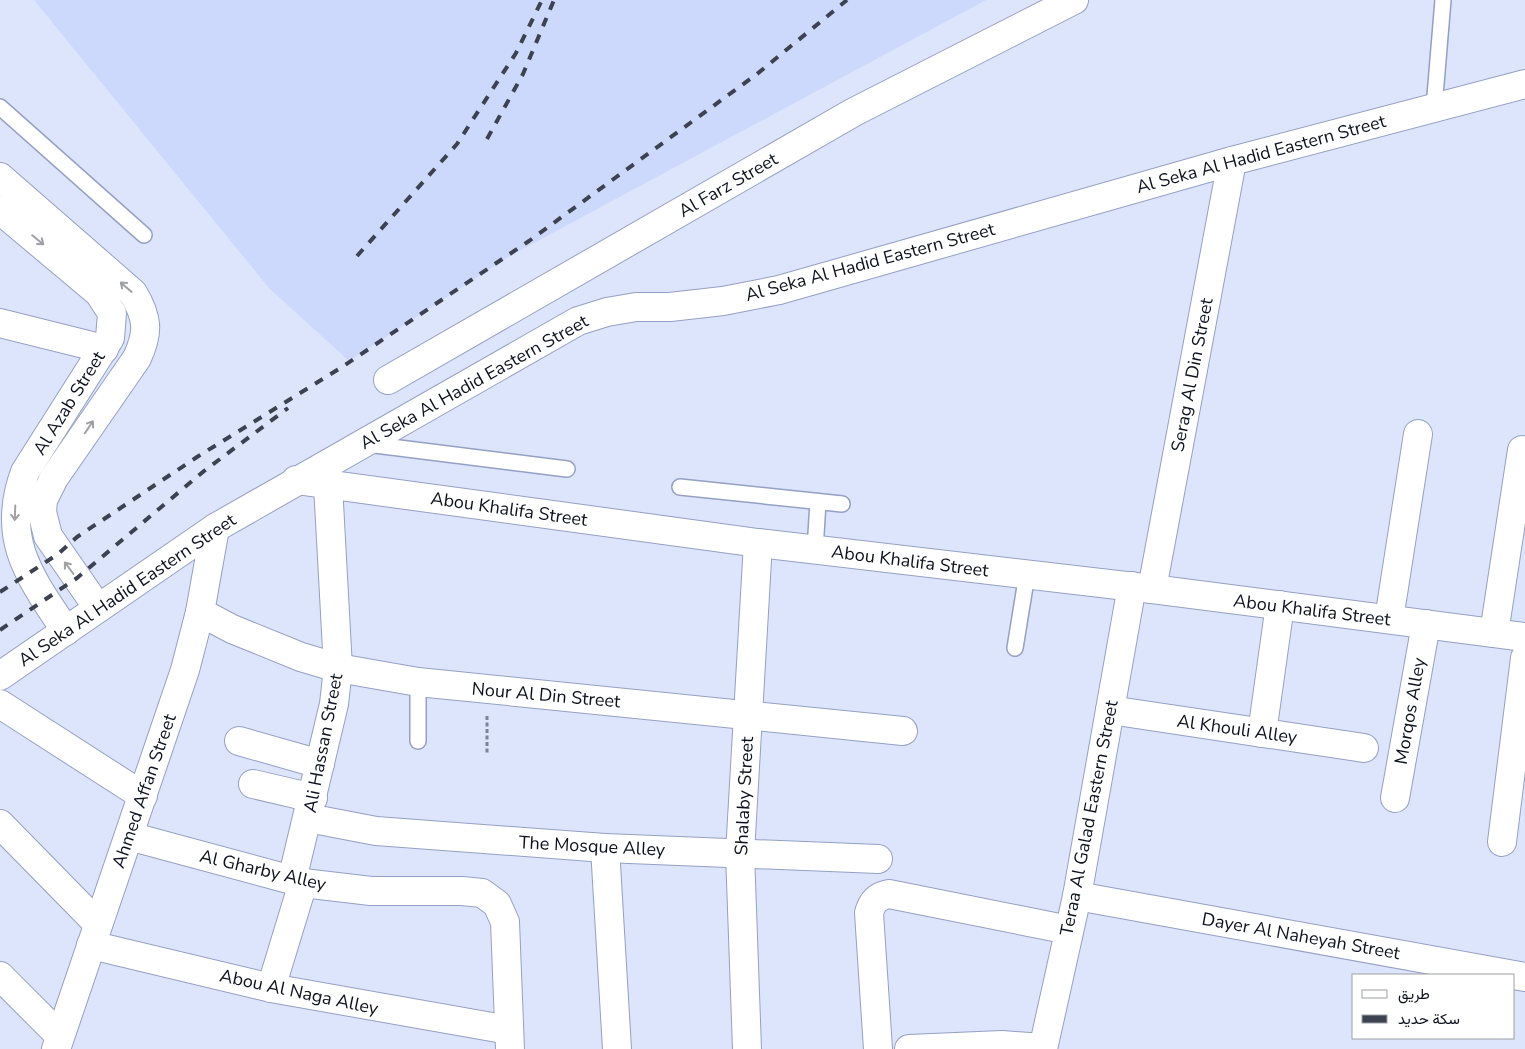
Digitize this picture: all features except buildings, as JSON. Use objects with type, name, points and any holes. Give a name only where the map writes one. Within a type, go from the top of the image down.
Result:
[{"type":"street","name":"Al Farz Street","points":[[388,380],[854,112],[1074,0]]},
{"type":"street","name":"Al Seka Al Hadid Eastern Street","points":[[0,676],[215,528],[296,480],[363,444],[578,321],[636,306],[670,306],[723,302],[779,290],[1232,160],[1525,84]]},
{"type":"street","name":"Serag Al Din Street","points":[[1142,588],[1232,160]]},
{"type":"street","points":[[0,178],[133,293],[142,308],[146,325],[144,342],[137,358],[54,478],[44,500],[42,512],[48,536],[98,608]]},
{"type":"street","name":"Al Azab Street","points":[[0,210],[66,263],[99,293],[112,312],[110,338],[25,472],[16,496],[14,516],[18,547],[36,586],[66,630]]},
{"type":"street","points":[[0,323],[104,349]]},
{"type":"street","points":[[1388,619],[1418,434]]},
{"type":"street","points":[[1494,633],[1522,450]]},
{"type":"street","points":[[0,490],[25,472]]},
{"type":"street","name":"Abou Khalifa Street","points":[[296,480],[758,543],[1142,588],[1525,637]]},
{"type":"street","name":"Ali Hassan Street","points":[[271,988],[298,881],[310,808],[334,704],[338,668],[328,484]]},
{"type":"street","name":"Ahmed Affan Street","points":[[58,1042],[185,670],[200,612],[215,528]]},
{"type":"street","name":"Shalaby Street","points":[[747,1049],[740,854],[758,543]]},
{"type":"street","name":"Teraa Al Galad Eastern Street","points":[[1043,1048],[1077,896],[1110,710],[1142,588]]},
{"type":"street","points":[[1262,733],[1280,606]]},
{"type":"street","name":"Nour Al Din Street","points":[[200,612],[266,644],[338,668],[418,682],[903,731]]},
{"type":"street","name":"Morqos Alley","points":[[1395,798],[1426,624]]},
{"type":"street","points":[[1502,842],[1525,658]]},
{"type":"street","points":[[0,704],[143,796]]},
{"type":"street","name":"Al Khouli Alley","points":[[1110,710],[1364,748]]},
{"type":"street","points":[[239,741],[320,764]]},
{"type":"street","name":"The Mosque Alley","points":[[254,784],[310,808],[376,831],[605,848],[878,859]]},
{"type":"street","points":[[0,824],[95,935]]},
{"type":"street","name":"Al Gharby Alley","points":[[128,836],[298,881],[371,890],[462,890],[482,893],[496,904],[505,922],[509,1040]]},
{"type":"street","points":[[605,848],[617,1049]]},
{"type":"street","points":[[878,1049],[869,913],[871,905],[882,895],[889,894],[1069,930]]},
{"type":"street","name":"Dayer Al Naheyah Street","points":[[1077,896],[1508,974]]},
{"type":"street","name":"Abou Al Naga Alley","points":[[95,935],[271,988],[509,1040]]},
{"type":"street","points":[[0,976],[58,1042]]},
{"type":"street","points":[[908,1049],[1002,1045],[1043,1048]]},
{"type":"lane","points":[[1434,108],[1443,0]]},
{"type":"lane","points":[[0,106],[144,235]]},
{"type":"lane","points":[[363,444],[568,469]]},
{"type":"lane","points":[[680,487],[842,504]]},
{"type":"lane","points":[[814,550],[818,502]]},
{"type":"lane","points":[[1015,648],[1027,574]]},
{"type":"lane","points":[[418,682],[418,741]]},
{"type":"path","points":[[487,690],[487,753]]},
{"type":"shaded area","points":[[34,0],[986,0],[508,257],[349,361],[269,288]]},
{"type":"railway","points":[[357,256],[457,144],[516,53],[542,0]]},
{"type":"railway","points":[[487,139],[523,74],[554,0]]},
{"type":"railway","points":[[0,592],[58,554],[77,537],[197,457],[342,367],[529,241],[757,74],[847,0]]},
{"type":"railway","points":[[0,630],[77,578],[204,471],[288,408]]}]
